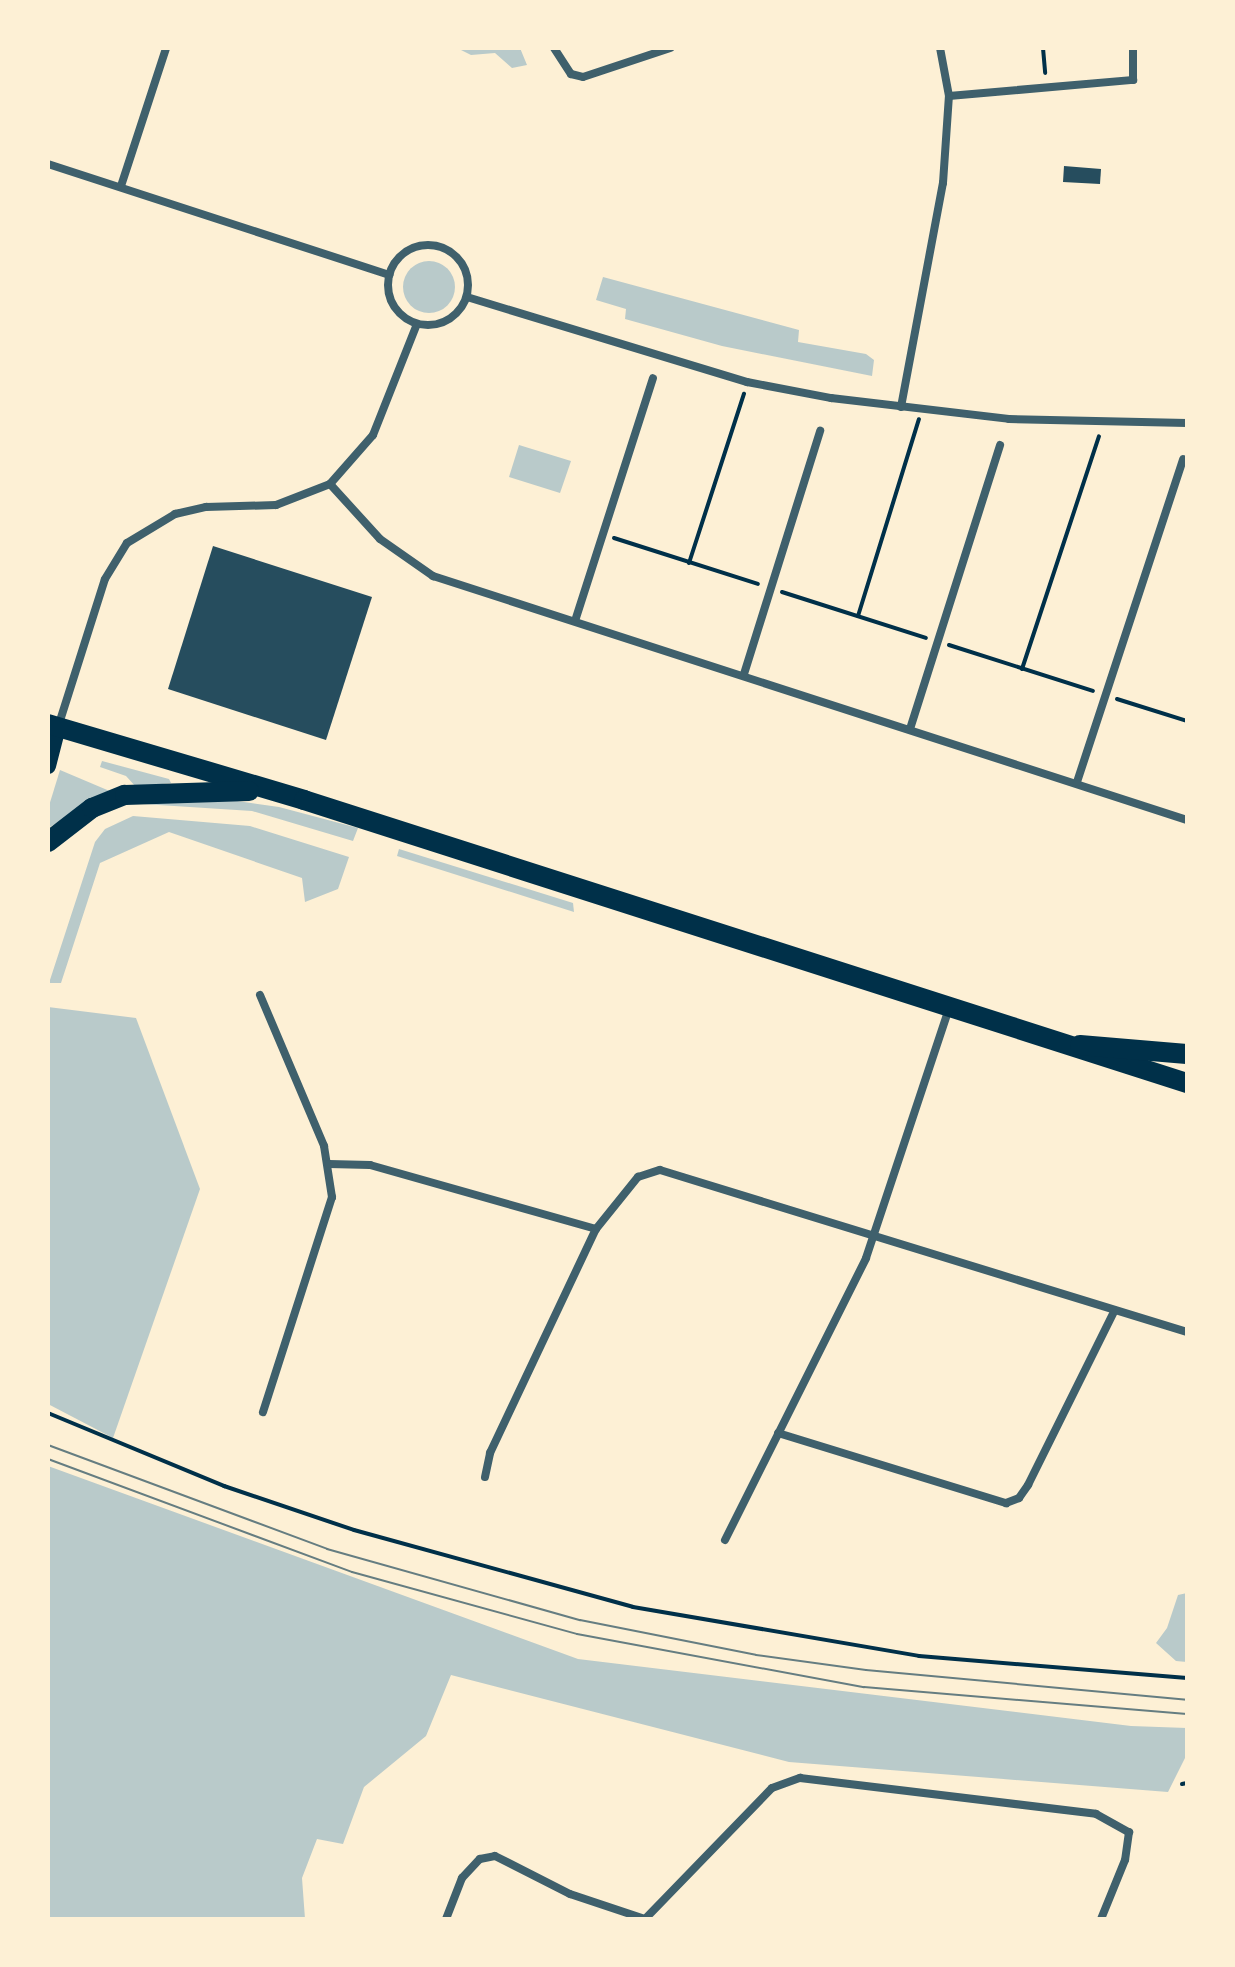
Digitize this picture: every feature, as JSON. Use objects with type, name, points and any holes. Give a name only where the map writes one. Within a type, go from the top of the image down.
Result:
[{"type":"main road","points":[[48,766],[53,726],[269,790],[1069,1044],[1142,1073],[1187,1083]]},
{"type":"main road","points":[[48,842],[92,808],[125,795],[269,790]]},
{"type":"main road","points":[[1069,1044],[1187,1054]]},
{"type":"street","points":[[121,186],[166,48]]},
{"type":"street","points":[[554,48],[571,74],[583,77],[670,48]]},
{"type":"street","points":[[901,407],[943,183],[949,96],[940,48]]},
{"type":"street","points":[[949,96],[1133,80],[1133,48]]},
{"type":"street","points":[[48,164],[389,275]]},
{"type":"street","points":[[428,245],[441,246],[464,266],[467,297],[447,321],[417,324],[397,310],[389,275],[403,253],[428,245]]},
{"type":"street","points":[[467,297],[747,382],[922,410],[1103,423],[1187,423]]},
{"type":"street","points":[[53,726],[105,579],[127,543],[175,514],[206,507],[276,505],[330,484],[373,435],[417,324]]},
{"type":"street","points":[[575,621],[653,378]]},
{"type":"street","points":[[744,674],[820,431]]},
{"type":"street","points":[[910,729],[1000,445]]},
{"type":"street","points":[[1077,782],[1183,459]]},
{"type":"street","points":[[330,484],[380,539],[433,576],[744,674],[1187,820]]},
{"type":"street","points":[[260,995],[329,1164],[332,1197],[263,1412]]},
{"type":"street","points":[[725,1540],[866,1258],[872,1232],[949,1007]]},
{"type":"street","points":[[329,1164],[370,1165],[596,1229]]},
{"type":"street","points":[[485,1477],[490,1453],[596,1229],[638,1177],[660,1170],[872,1232],[1187,1332]]},
{"type":"street","points":[[778,1433],[1006,1503],[1019,1498],[1028,1485],[1115,1310]]},
{"type":"street","points":[[446,1919],[462,1878],[480,1859],[495,1856],[570,1894],[645,1919],[772,1788],[800,1778],[1096,1814],[1129,1832],[1125,1860],[1101,1919]]},
{"type":"path","points":[[1043,48],[1045,86]]},
{"type":"path","points":[[689,563],[747,382]]},
{"type":"path","points":[[858,616],[922,410]]},
{"type":"path","points":[[1022,669],[1103,423]]},
{"type":"path","points":[[601,534],[1187,721]]},
{"type":"path","points":[[48,1413],[224,1486],[340,1525],[633,1607],[919,1656],[1187,1678]]},
{"type":"shaded area","points":[[457,48],[520,48],[527,65],[512,68],[495,53],[471,55]]},
{"type":"shaded area","points":[[429,261],[447,269],[455,287],[447,305],[429,313],[411,305],[403,287],[411,269]]},
{"type":"shaded area","points":[[603,277],[799,330],[798,342],[866,354],[874,360],[872,376],[722,346],[625,319],[626,309],[596,300]]},
{"type":"shaded area","points":[[519,445],[571,461],[560,493],[509,477]]},
{"type":"shaded area","points":[[102,761],[169,779],[171,783],[136,787],[126,776],[100,767]]},
{"type":"shaded area","points":[[60,770],[112,792],[48,828],[48,809]]},
{"type":"shaded area","points":[[210,797],[279,807],[358,828],[353,841],[252,811],[143,804]]},
{"type":"shaded area","points":[[133,816],[250,826],[349,857],[338,889],[305,902],[302,878],[169,832],[100,863],[61,983],[49,983],[95,842],[105,829]]},
{"type":"shaded area","points":[[399,849],[573,903],[574,912],[397,856]]},
{"type":"shaded area","points":[[48,1007],[136,1018],[200,1189],[113,1438],[48,1404]]},
{"type":"shaded area","points":[[48,1466],[578,1659],[1131,1726],[1187,1728],[1187,1754],[1168,1792],[789,1762],[451,1675],[426,1736],[364,1787],[343,1844],[317,1839],[302,1878],[305,1919],[48,1919]]},
{"type":"shaded area","points":[[1187,1593],[1187,1662],[1176,1661],[1156,1643],[1167,1628],[1178,1595]]},
{"type":"building","points":[[1064,166],[1101,169],[1100,184],[1063,182]]},
{"type":"building","points":[[213,546],[372,597],[326,740],[168,689]]},
{"type":"tram line","points":[[48,1445],[327,1549],[580,1620],[756,1655],[866,1670],[1187,1700]]},
{"type":"tram line","points":[[48,1459],[352,1572],[577,1634],[864,1687],[1187,1714]]}]
